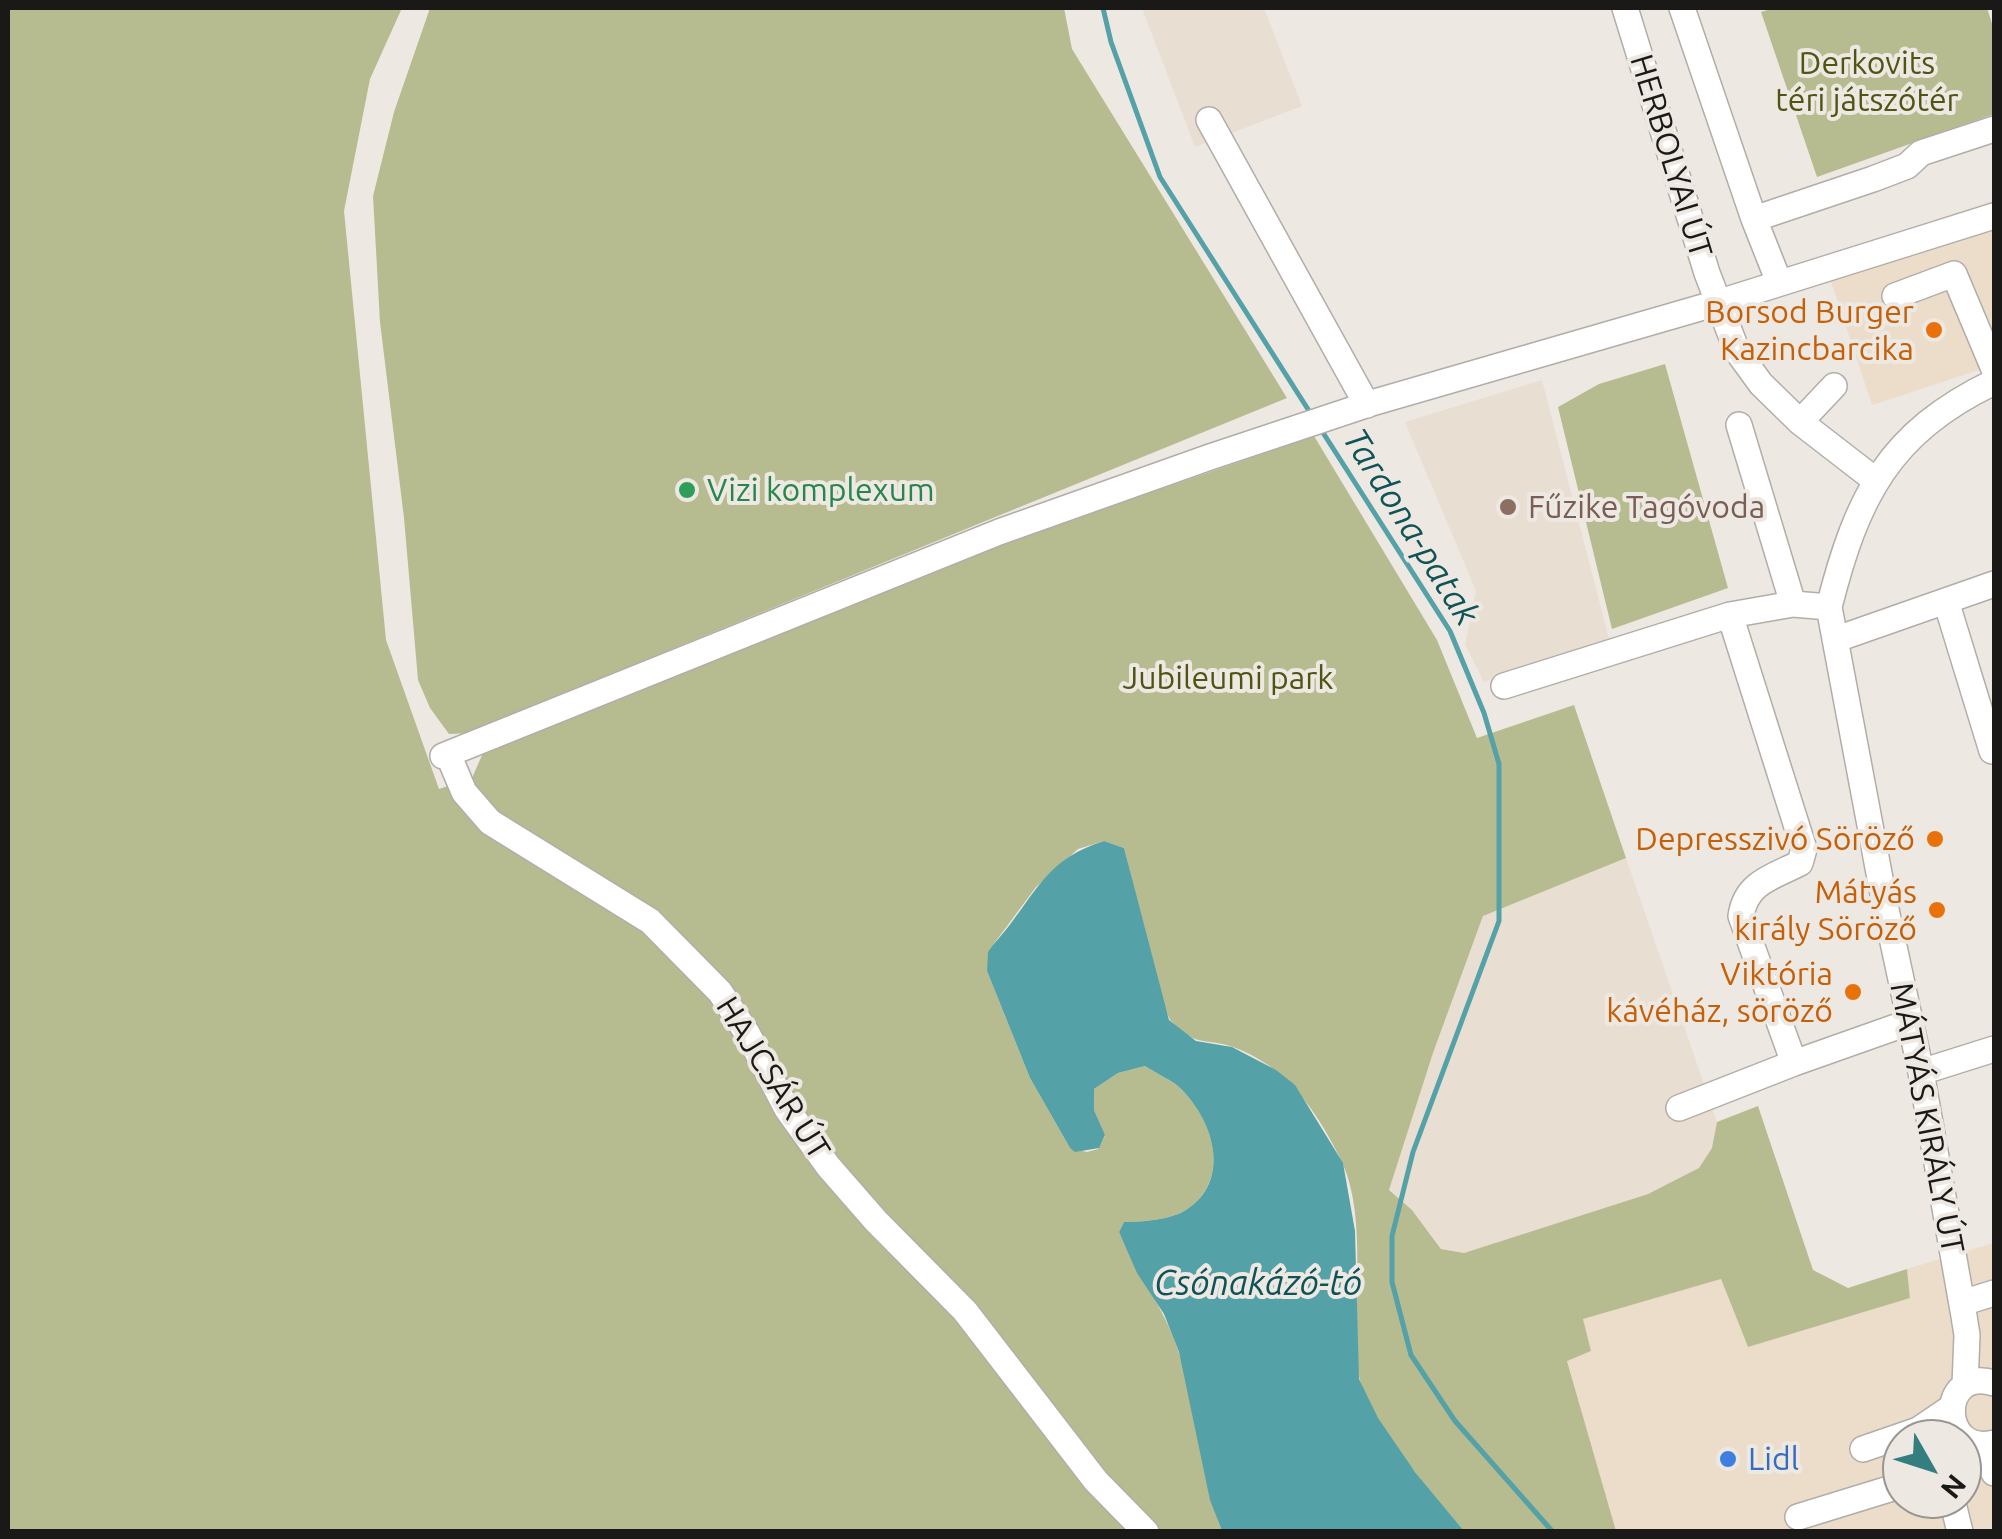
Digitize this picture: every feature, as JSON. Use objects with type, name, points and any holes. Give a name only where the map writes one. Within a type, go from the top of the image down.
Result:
[{"type":"street","name":"HERBOLYAI ÚT","points":[[1624,8],[1717,303],[1737,352],[1749,370],[1800,422],[1874,480]]},
{"type":"street","points":[[1682,8],[1779,282]]},
{"type":"street","points":[[1210,120],[1367,405],[1717,303],[1994,216]]},
{"type":"street","points":[[1754,219],[1873,180],[1907,166],[1921,153],[1994,129]]},
{"type":"street","points":[[1895,296],[1954,274],[1994,369]]},
{"type":"street","points":[[1504,686],[1730,615],[1793,604],[1829,606],[1874,480],[1910,436],[1994,382]]},
{"type":"street","points":[[1800,422],[1834,386]]},
{"type":"street","name":"HAJCSÁR ÚT","points":[[1146,1532],[1096,1480],[965,1311],[828,1166],[788,1110],[747,1033],[710,980],[650,921],[490,822],[464,792],[446,755],[999,532],[1367,405]]},
{"type":"street","points":[[1739,425],[1793,604]]},
{"type":"street","points":[[1838,639],[1994,584]]},
{"type":"street","points":[[1946,600],[1992,751]]},
{"type":"street","name":"MÁTYÁS KIRÁLY ÚT","points":[[1829,606],[1978,1386]]},
{"type":"street","points":[[1730,615],[1804,849],[1800,863],[1754,886],[1743,902],[1741,916],[1794,1063]]},
{"type":"street","points":[[1679,1108],[1910,1022]]},
{"type":"street","points":[[1921,1072],[1994,1049]]},
{"type":"street","points":[[1962,1303],[1994,1293]]},
{"type":"street","points":[[1933,1419],[1978,1386]]},
{"type":"street","points":[[1978,1386],[1978,1419]]},
{"type":"street","points":[[1863,1449],[1882,1442]]},
{"type":"street","points":[[1982,1449],[1994,1474]]},
{"type":"street","points":[[1798,1517],[1882,1491]]},
{"type":"shaded area","points":[[1142,8],[1264,8],[1302,106],[1195,147]]},
{"type":"shaded area","points":[[1994,200],[1994,365],[1872,405],[1823,257]]},
{"type":"shaded area","name":"Fűzike Tagóvoda","points":[[1542,380],[1609,639],[1484,682],[1465,645],[1476,591],[1405,422]]},
{"type":"shaded area","points":[[1626,858],[1717,1122],[1713,1148],[1699,1169],[1648,1194],[1464,1253],[1442,1249],[1412,1210],[1389,1190],[1483,916]]},
{"type":"shaded area","points":[[1994,1243],[1994,1531],[1616,1531],[1567,1360],[1591,1351],[1582,1319],[1721,1279],[1748,1347],[1910,1297],[1907,1269]]},
{"type":"green space","name":"Jubileumi park","points":[[8,8],[402,8],[370,79],[344,211],[386,640],[439,789],[472,778],[483,753],[970,555],[1314,436],[1437,640],[1477,738],[1574,705],[1626,858],[1483,916],[1389,1190],[1412,1210],[1441,1249],[1464,1253],[1648,1194],[1699,1168],[1712,1148],[1717,1122],[1758,1106],[1813,1270],[1848,1288],[1907,1269],[1910,1298],[1748,1347],[1721,1279],[1583,1319],[1591,1351],[1567,1361],[1616,1531],[1464,1531],[1403,1456],[1364,1394],[1357,1350],[1357,1236],[1349,1182],[1340,1158],[1310,1107],[1284,1078],[1252,1055],[1194,1039],[1172,1022],[1154,969],[1124,848],[1104,841],[1078,849],[1036,887],[993,945],[987,971],[1030,1078],[1070,1148],[1087,1152],[1098,1149],[1105,1136],[1094,1110],[1094,1089],[1118,1073],[1145,1066],[1179,1087],[1209,1132],[1213,1166],[1201,1197],[1172,1216],[1124,1222],[1119,1232],[1178,1350],[1208,1487],[1222,1531],[8,1532]]},
{"type":"green space","points":[[430,8],[1064,8],[1072,49],[1287,398],[475,733],[449,734],[430,708],[418,680],[404,518],[380,322],[373,196],[394,112]]},
{"type":"green space","name":"Derkovits téri játszótér","points":[[1774,8],[1987,8],[1994,30],[1994,114],[1817,177],[1761,12]]},
{"type":"green space","points":[[1665,364],[1728,588],[1612,629],[1558,407],[1599,384]]},
{"type":"water","name":"Csónakázó-tó","points":[[1104,841],[1124,848],[1169,1020],[1196,1041],[1232,1047],[1276,1070],[1295,1085],[1343,1163],[1355,1231],[1359,1379],[1378,1418],[1415,1472],[1464,1531],[1222,1531],[1210,1500],[1179,1352],[1164,1314],[1137,1273],[1119,1232],[1124,1222],[1172,1216],[1201,1197],[1210,1183],[1213,1166],[1209,1132],[1179,1087],[1145,1066],[1118,1073],[1094,1089],[1094,1110],[1105,1135],[1099,1148],[1075,1152],[1030,1078],[987,971],[988,952],[1040,884],[1065,859]]},
{"type":"waterway","name":"Tardona-patak","points":[[1103,8],[1111,42],[1160,177],[1311,414]]},
{"type":"waterway","name":"Tardona-patak","points":[[1320,428],[1450,631],[1484,713],[1499,764],[1499,921],[1413,1152],[1392,1236],[1392,1282],[1411,1355],[1455,1421],[1553,1532]]},
{"type":"place","name":"Borsod Burger Kazincbarcika","points":[[1934,330]]},
{"type":"place","name":"Vizi komplexum","points":[[687,490]]},
{"type":"place","name":"Fűzike Tagóvoda","points":[[1508,507]]},
{"type":"place","name":"Depresszivó Söröző","points":[[1935,839]]},
{"type":"place","name":"Mátyás király Söröző","points":[[1937,910]]},
{"type":"place","name":"Viktória kávéház, söröző","points":[[1853,992]]},
{"type":"place","name":"Lidl","points":[[1728,1459]]}]
